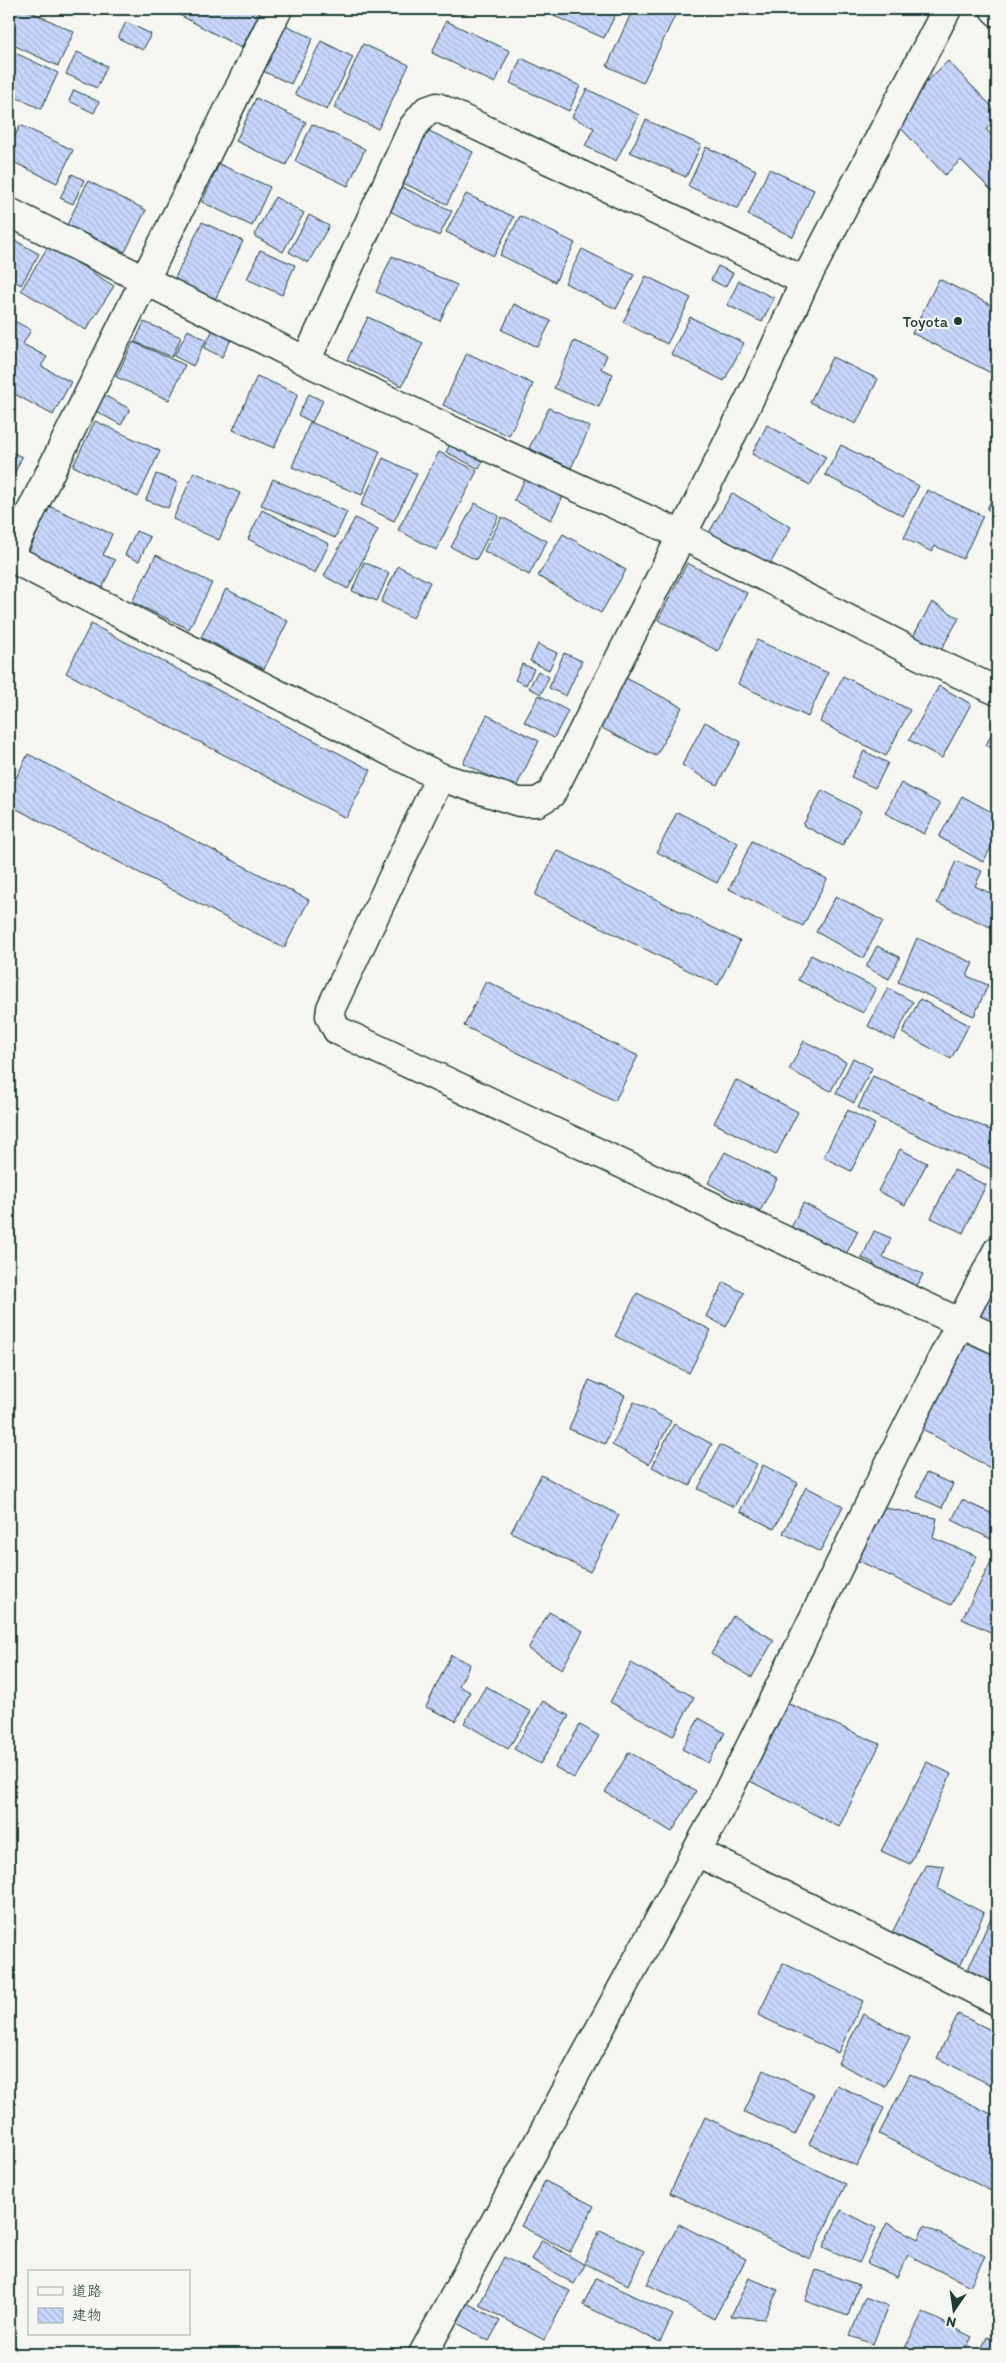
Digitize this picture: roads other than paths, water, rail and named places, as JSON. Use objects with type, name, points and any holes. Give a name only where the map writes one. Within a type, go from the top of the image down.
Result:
[{"type":"main road","points":[[278,9],[9,556],[440,777],[518,802],[537,802],[551,794],[770,358],[805,281],[947,9]]},
{"type":"main road","points":[[994,9],[997,12]]},
{"type":"main road","points":[[306,361],[414,127],[426,111],[436,107],[805,281]]},
{"type":"main road","points":[[9,212],[143,281],[306,361],[455,432],[682,535],[922,656],[997,691]]},
{"type":"main road","points":[[440,777],[331,1008],[330,1016],[337,1030],[997,1340]]},
{"type":"main road","points":[[423,2354],[698,1852],[997,1251]]},
{"type":"main road","points":[[698,1852],[997,2001]]},
{"type":"place","name":"Toyota","points":[[958,321]]}]
